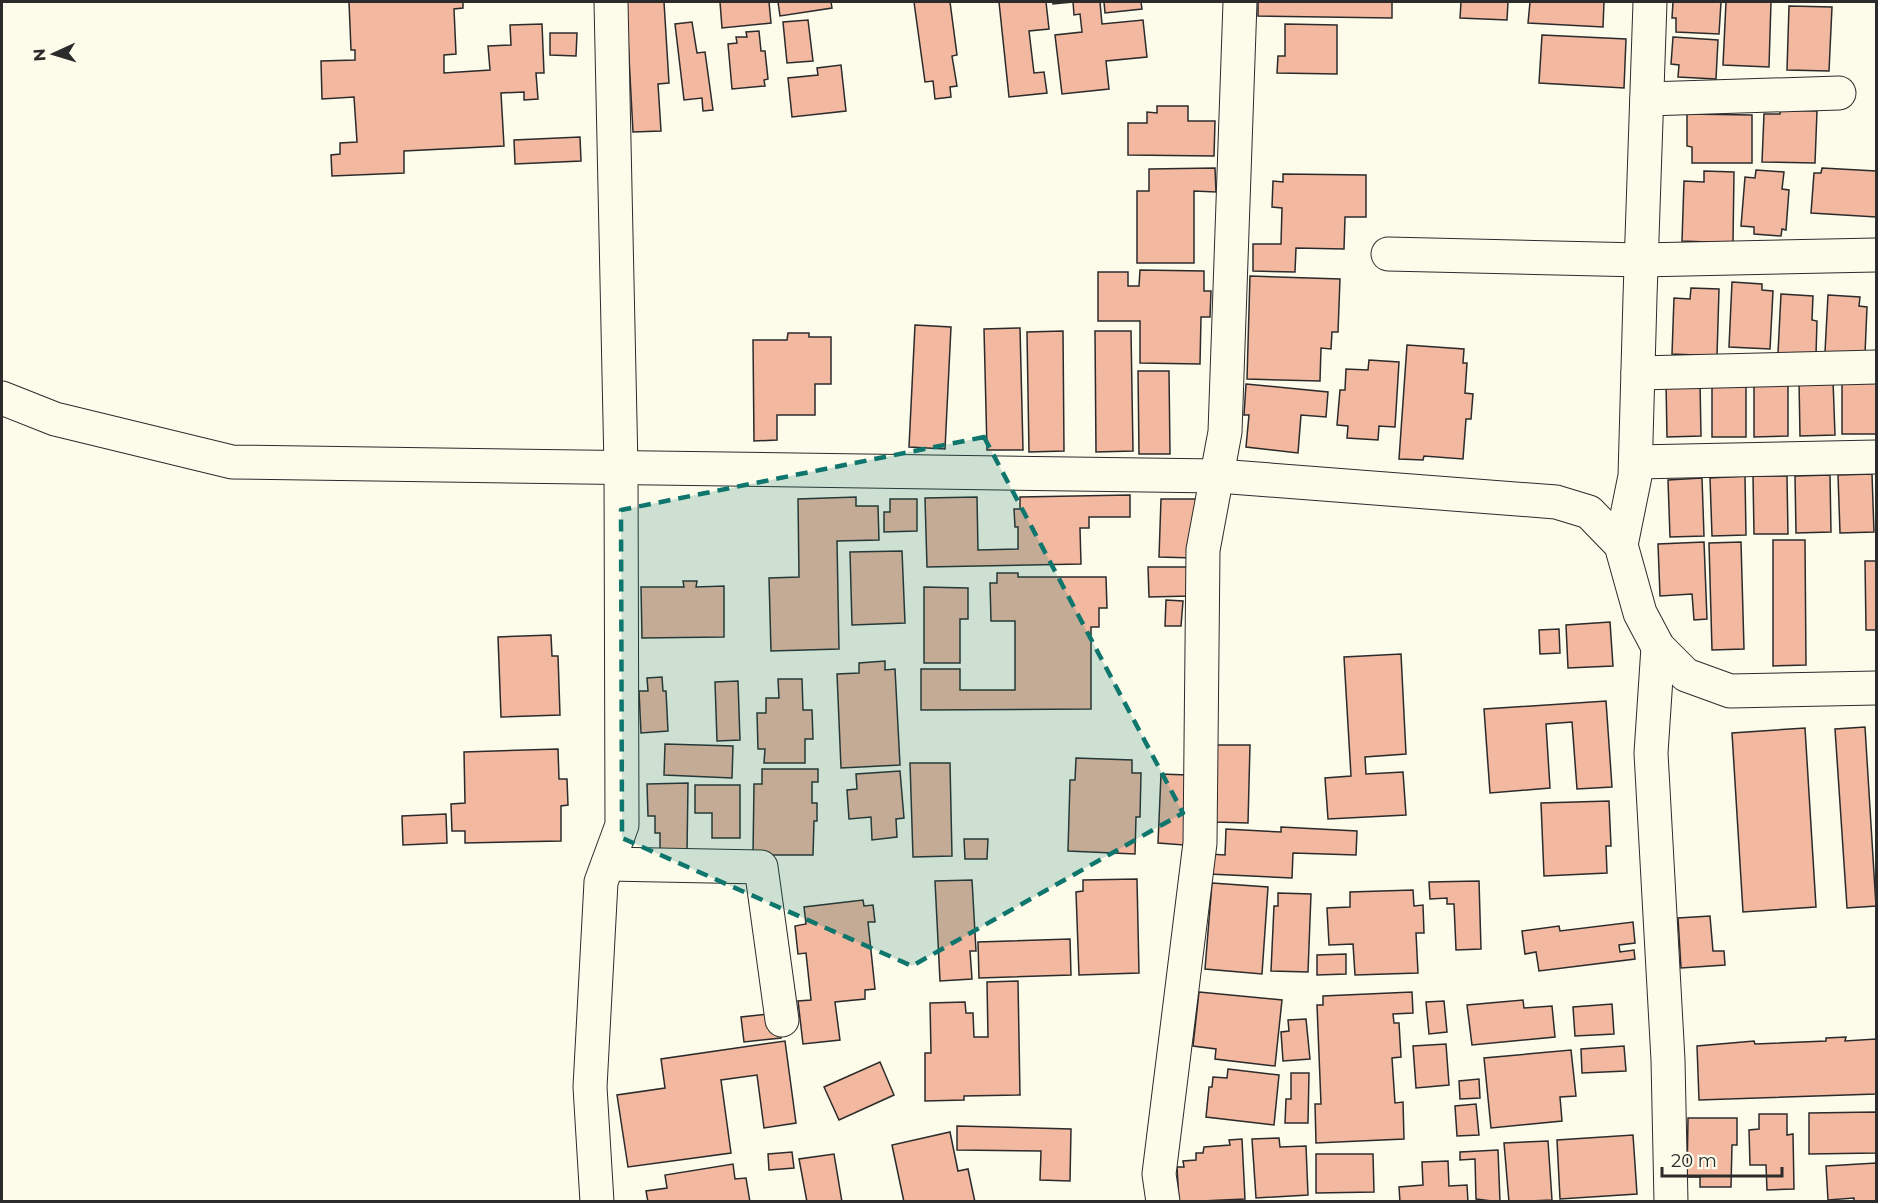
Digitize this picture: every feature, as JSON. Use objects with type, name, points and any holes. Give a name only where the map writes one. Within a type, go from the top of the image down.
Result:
[{"type":"street","points":[[597,1202],[590,1088],[601,882],[622,825],[621,467],[611,2]]},
{"type":"street","points":[[1163,1202],[1159,1174],[1200,843],[1203,550],[1225,432],[1240,2]]},
{"type":"street","points":[[1650,2],[1636,462],[1621,545],[1640,613],[1658,647],[1686,675],[1730,691],[1876,688]]},
{"type":"street","points":[[1647,99],[1839,93]]},
{"type":"street","points":[[1388,254],[1641,260],[1876,255]]},
{"type":"street","points":[[1638,373],[1876,367]]},
{"type":"street","points":[[2,398],[55,419],[232,462],[1218,476],[1556,502],[1589,512],[1621,545]]},
{"type":"street","points":[[1636,462],[1876,457]]},
{"type":"street","points":[[1658,647],[1652,753],[1668,1060],[1671,1202]]},
{"type":"street","points":[[608,864],[761,867],[782,1020]]},
{"type":"highlighted area","points":[[984,437],[1183,813],[912,966],[622,838],[621,510]]},
{"type":"building","points":[[349,2],[463,2],[463,8],[454,9],[456,54],[444,55],[444,73],[490,70],[488,46],[511,45],[510,25],[542,24],[544,73],[536,73],[538,99],[524,100],[524,92],[501,93],[504,146],[404,151],[404,173],[332,176],[331,155],[340,154],[340,143],[357,142],[354,97],[322,99],[321,61],[355,60],[355,50],[351,50]]},
{"type":"building","points":[[626,2],[664,2],[669,83],[658,84],[661,131],[633,132]]},
{"type":"building","points":[[720,2],[769,2],[771,23],[722,28]]},
{"type":"building","points":[[778,2],[831,2],[832,8],[780,16]]},
{"type":"building","points":[[914,2],[950,2],[957,55],[952,56],[957,86],[950,87],[951,97],[935,99],[933,81],[925,82]]},
{"type":"building","points":[[999,2],[1046,2],[1049,29],[1029,31],[1034,73],[1044,72],[1047,93],[1009,97]]},
{"type":"building","points":[[1073,2],[1100,2],[1102,24],[1143,20],[1147,57],[1106,61],[1109,89],[1062,94],[1055,35],[1082,32],[1080,14],[1074,15]]},
{"type":"building","points":[[1104,2],[1141,2],[1142,9],[1105,13]]},
{"type":"building","points":[[1258,2],[1392,2],[1392,18],[1258,16]]},
{"type":"building","points":[[1461,2],[1508,2],[1507,20],[1460,18]]},
{"type":"building","points":[[1530,2],[1604,2],[1603,27],[1528,23]]},
{"type":"building","points":[[1673,2],[1721,2],[1719,34],[1676,32],[1676,18],[1672,18]]},
{"type":"building","points":[[1726,2],[1771,2],[1769,67],[1723,65]]},
{"type":"building","points":[[1789,6],[1832,7],[1829,71],[1787,70]]},
{"type":"building","points":[[808,20],[813,61],[787,63],[783,22]]},
{"type":"building","points":[[692,22],[697,53],[705,52],[713,110],[703,111],[702,98],[684,100],[675,24]]},
{"type":"building","points":[[1285,24],[1337,25],[1337,74],[1277,73],[1278,56],[1285,56]]},
{"type":"building","points":[[759,31],[761,51],[765,51],[768,79],[764,80],[765,86],[732,89],[728,44],[737,43],[736,37],[747,37],[746,32]]},
{"type":"building","points":[[550,33],[577,33],[576,56],[550,55]]},
{"type":"building","points":[[1542,35],[1626,39],[1624,88],[1539,83]]},
{"type":"building","points":[[1673,37],[1718,40],[1716,79],[1678,77],[1679,65],[1671,64]]},
{"type":"building","points":[[841,65],[846,111],[792,117],[788,78],[818,75],[817,68]]},
{"type":"building","points":[[1157,106],[1188,106],[1188,121],[1215,121],[1214,156],[1128,155],[1128,123],[1147,123],[1147,112],[1157,113]]},
{"type":"building","points":[[1780,110],[1817,111],[1815,163],[1762,162],[1764,114],[1780,114]]},
{"type":"building","points":[[1687,114],[1752,115],[1752,163],[1692,163],[1692,147],[1687,146]]},
{"type":"building","points":[[580,137],[581,161],[515,164],[514,140]]},
{"type":"building","points":[[1215,168],[1216,192],[1194,191],[1194,263],[1137,263],[1137,191],[1149,191],[1149,169]]},
{"type":"building","points":[[1822,168],[1876,171],[1876,217],[1811,213],[1814,173],[1821,173]]},
{"type":"building","points":[[1756,170],[1784,172],[1782,189],[1789,190],[1786,230],[1782,229],[1781,236],[1754,234],[1754,227],[1741,226],[1745,177],[1755,178]]},
{"type":"building","points":[[1704,171],[1734,172],[1733,243],[1682,241],[1684,181],[1704,182]]},
{"type":"building","points":[[1283,174],[1366,175],[1366,217],[1345,217],[1344,249],[1296,248],[1295,272],[1253,271],[1253,244],[1281,244],[1282,208],[1272,207],[1273,181],[1283,182]]},
{"type":"building","points":[[1140,270],[1204,271],[1204,291],[1211,291],[1210,317],[1201,317],[1200,364],[1140,363],[1140,321],[1098,321],[1098,272],[1128,272],[1128,286],[1139,286]]},
{"type":"building","points":[[1250,276],[1340,279],[1338,332],[1332,332],[1331,349],[1321,348],[1320,381],[1247,379]]},
{"type":"building","points":[[1732,282],[1762,284],[1762,290],[1773,291],[1770,349],[1729,347]]},
{"type":"building","points":[[1691,288],[1719,289],[1717,356],[1672,354],[1674,298],[1690,299]]},
{"type":"building","points":[[1781,294],[1813,296],[1812,320],[1817,321],[1816,355],[1778,353]]},
{"type":"building","points":[[1828,295],[1860,297],[1859,306],[1867,307],[1865,354],[1825,352]]},
{"type":"building","points":[[915,325],[951,327],[945,449],[909,447]]},
{"type":"building","points":[[1020,328],[1023,450],[987,450],[984,329]]},
{"type":"building","points":[[1063,331],[1064,451],[1029,452],[1027,332]]},
{"type":"building","points":[[1095,331],[1131,331],[1133,451],[1096,452]]},
{"type":"building","points":[[788,333],[809,333],[809,337],[831,337],[831,384],[815,384],[815,415],[777,415],[777,440],[754,441],[753,340],[787,340]]},
{"type":"building","points":[[1407,345],[1464,349],[1463,363],[1467,363],[1465,393],[1473,394],[1471,419],[1466,419],[1463,459],[1424,456],[1423,460],[1399,459]]},
{"type":"building","points":[[1369,360],[1399,362],[1395,427],[1379,426],[1378,440],[1347,438],[1348,426],[1337,425],[1340,390],[1345,390],[1346,369],[1368,370]]},
{"type":"building","points":[[1138,371],[1169,371],[1170,454],[1139,454]]},
{"type":"building","points":[[1833,380],[1835,435],[1800,436],[1799,381]]},
{"type":"building","points":[[1842,380],[1876,380],[1876,434],[1842,434]]},
{"type":"building","points":[[1700,382],[1701,436],[1667,437],[1666,383]]},
{"type":"building","points":[[1712,382],[1746,382],[1746,437],[1712,437]]},
{"type":"building","points":[[1788,382],[1788,436],[1754,437],[1754,383]]},
{"type":"building","points":[[1246,384],[1328,392],[1326,417],[1301,415],[1298,453],[1246,447],[1249,415],[1244,415]]},
{"type":"building","points":[[1872,474],[1874,532],[1840,533],[1838,475]]},
{"type":"building","points":[[1830,475],[1831,532],[1796,533],[1795,476]]},
{"type":"building","points":[[1745,476],[1746,535],[1712,536],[1710,478]]},
{"type":"building","points":[[1753,476],[1787,476],[1788,534],[1754,534]]},
{"type":"building","points":[[1702,478],[1704,536],[1670,537],[1668,480]]},
{"type":"building","points":[[1130,495],[1130,517],[1089,517],[1089,528],[1080,528],[1081,564],[927,567],[925,498],[977,497],[978,550],[1018,549],[1018,527],[1015,527],[1014,509],[1020,509],[1020,497]]},
{"type":"building","points":[[856,497],[856,506],[878,506],[879,540],[837,541],[839,649],[771,651],[769,578],[799,577],[798,499]]},
{"type":"building","points":[[890,499],[917,499],[917,531],[884,532],[884,512],[890,512]]},
{"type":"building","points":[[1161,499],[1196,499],[1194,558],[1159,557]]},
{"type":"building","points":[[1773,540],[1805,540],[1806,665],[1773,666]]},
{"type":"building","points":[[1704,542],[1707,619],[1694,620],[1692,594],[1660,596],[1658,544]]},
{"type":"building","points":[[1741,542],[1744,649],[1712,650],[1709,543]]},
{"type":"building","points":[[902,551],[905,623],[852,625],[850,552]]},
{"type":"building","points":[[1865,561],[1876,561],[1876,630],[1866,630]]},
{"type":"building","points":[[1148,567],[1189,567],[1190,596],[1149,597]]},
{"type":"building","points":[[997,573],[1018,573],[1018,577],[1106,577],[1107,608],[1099,608],[1099,627],[1091,627],[1091,709],[921,710],[921,669],[960,669],[960,690],[1015,690],[1015,621],[991,621],[990,583],[997,583]]},
{"type":"building","points":[[683,581],[697,581],[696,587],[724,586],[724,637],[642,638],[641,587],[684,587]]},
{"type":"building","points":[[924,587],[968,588],[968,619],[960,619],[960,663],[924,663]]},
{"type":"building","points":[[1166,600],[1183,601],[1181,626],[1165,626]]},
{"type":"building","points":[[1610,622],[1613,666],[1568,668],[1566,625]]},
{"type":"building","points":[[1559,629],[1560,653],[1540,654],[1539,630]]},
{"type":"building","points":[[551,635],[552,656],[558,656],[560,715],[501,717],[498,637]]},
{"type":"building","points":[[1401,654],[1406,754],[1365,757],[1366,774],[1403,772],[1406,815],[1328,819],[1325,778],[1351,776],[1344,657]]},
{"type":"building","points":[[885,661],[885,670],[895,669],[900,765],[841,768],[837,674],[859,673],[859,663]]},
{"type":"building","points":[[662,677],[663,691],[666,691],[668,731],[641,733],[639,691],[648,691],[647,678]]},
{"type":"building","points":[[778,679],[802,679],[803,710],[812,710],[813,739],[805,739],[805,763],[764,763],[765,749],[758,749],[757,713],[766,713],[766,698],[779,698]]},
{"type":"building","points":[[738,681],[740,740],[717,741],[715,682]]},
{"type":"building","points":[[1606,701],[1612,787],[1577,789],[1572,722],[1546,724],[1550,788],[1490,793],[1484,709]]},
{"type":"building","points":[[1865,727],[1876,906],[1847,908],[1835,729]]},
{"type":"building","points":[[1805,728],[1816,907],[1743,912],[1732,733]]},
{"type":"building","points":[[665,744],[733,746],[732,778],[664,775]]},
{"type":"building","points":[[1216,745],[1250,745],[1248,823],[1215,822]]},
{"type":"building","points":[[558,749],[559,779],[567,779],[568,805],[561,806],[561,841],[465,843],[465,831],[452,831],[451,804],[465,803],[464,752]]},
{"type":"building","points":[[1076,758],[1132,760],[1132,773],[1141,773],[1140,817],[1136,817],[1135,854],[1068,851],[1070,780],[1075,780]]},
{"type":"building","points":[[910,763],[950,763],[952,856],[913,857]]},
{"type":"building","points":[[762,769],[818,769],[818,782],[812,782],[812,803],[817,803],[813,855],[753,855],[754,784],[762,784]]},
{"type":"building","points":[[900,771],[904,818],[896,819],[897,837],[872,840],[871,817],[849,819],[847,790],[857,789],[856,774]]},
{"type":"building","points":[[1161,774],[1187,775],[1184,845],[1158,843]]},
{"type":"building","points":[[688,783],[687,853],[660,852],[660,833],[655,833],[655,816],[648,816],[647,784]]},
{"type":"building","points":[[695,785],[740,785],[740,838],[712,838],[712,813],[695,813]]},
{"type":"building","points":[[1609,801],[1611,846],[1606,846],[1607,873],[1544,876],[1541,803]]},
{"type":"building","points":[[446,814],[447,843],[403,845],[402,816]]},
{"type":"building","points":[[1281,827],[1357,831],[1356,855],[1293,853],[1292,878],[1209,874],[1209,854],[1225,855],[1226,829],[1281,832]]},
{"type":"building","points":[[964,839],[988,839],[987,859],[965,859]]},
{"type":"building","points":[[1137,879],[1139,973],[1079,975],[1076,892],[1083,891],[1083,880]]},
{"type":"building","points":[[972,880],[976,951],[970,951],[972,979],[940,981],[935,881]]},
{"type":"building","points":[[1479,881],[1481,949],[1456,950],[1454,904],[1447,904],[1447,898],[1430,899],[1429,882]]},
{"type":"building","points":[[1212,883],[1268,887],[1262,974],[1205,969]]},
{"type":"building","points":[[1413,890],[1414,906],[1423,905],[1424,933],[1416,933],[1418,973],[1355,975],[1353,944],[1329,945],[1327,908],[1350,907],[1350,892]]},
{"type":"building","points":[[1278,893],[1311,894],[1308,972],[1271,971],[1274,906],[1278,906]]},
{"type":"building","points":[[863,900],[864,906],[873,905],[875,922],[868,922],[875,989],[865,990],[865,999],[835,1002],[840,1040],[803,1044],[798,1001],[811,1000],[806,953],[798,954],[795,926],[806,924],[804,907]]},
{"type":"building","points":[[1710,916],[1713,951],[1724,951],[1725,965],[1681,968],[1678,918]]},
{"type":"building","points":[[1633,922],[1635,943],[1619,945],[1620,952],[1634,950],[1635,959],[1539,971],[1536,952],[1525,954],[1522,931],[1559,926],[1560,931]]},
{"type":"building","points":[[1070,939],[1071,975],[979,978],[978,942]]},
{"type":"building","points":[[1346,954],[1346,974],[1317,975],[1317,955]]},
{"type":"building","points":[[1018,981],[1020,1095],[964,1096],[964,1100],[925,1101],[925,1053],[931,1053],[930,1003],[965,1002],[966,1013],[973,1013],[974,1037],[988,1037],[987,982]]},
{"type":"building","points":[[1199,992],[1282,1000],[1275,1066],[1215,1059],[1216,1049],[1193,1046]]},
{"type":"building","points":[[1412,992],[1413,1013],[1393,1014],[1394,1023],[1399,1023],[1401,1057],[1392,1058],[1395,1103],[1403,1102],[1404,1139],[1316,1143],[1315,1104],[1321,1104],[1317,1005],[1323,1005],[1323,996]]},
{"type":"building","points":[[1523,1000],[1524,1008],[1552,1006],[1555,1037],[1472,1045],[1467,1005]]},
{"type":"building","points":[[1444,1001],[1447,1032],[1429,1034],[1426,1002]]},
{"type":"building","points":[[1612,1004],[1614,1034],[1575,1036],[1573,1007]]},
{"type":"building","points":[[778,1013],[781,1038],[744,1042],[741,1017]]},
{"type":"building","points":[[1306,1019],[1310,1059],[1283,1061],[1281,1032],[1289,1031],[1288,1020]]},
{"type":"building","points":[[1846,1037],[1845,1041],[1876,1039],[1876,1094],[1699,1100],[1697,1046],[1754,1041],[1755,1044],[1826,1041],[1826,1038]]},
{"type":"building","points":[[785,1041],[796,1123],[764,1128],[757,1075],[721,1080],[731,1153],[628,1167],[617,1095],[665,1088],[661,1059]]},
{"type":"building","points":[[1446,1044],[1449,1085],[1416,1088],[1413,1046]]},
{"type":"building","points":[[1624,1046],[1626,1071],[1582,1073],[1581,1049]]},
{"type":"building","points":[[1571,1050],[1576,1096],[1560,1097],[1562,1121],[1491,1128],[1484,1058]]},
{"type":"building","points":[[880,1062],[894,1095],[839,1120],[824,1087]]},
{"type":"building","points":[[1228,1069],[1279,1075],[1274,1125],[1206,1117],[1209,1087],[1212,1087],[1213,1077],[1227,1078]]},
{"type":"building","points":[[1291,1073],[1309,1073],[1308,1123],[1285,1123],[1286,1099],[1291,1099]]},
{"type":"building","points":[[1479,1079],[1480,1098],[1460,1099],[1459,1081]]},
{"type":"building","points":[[1476,1104],[1479,1135],[1457,1136],[1455,1106]]},
{"type":"building","points":[[1876,1112],[1876,1153],[1809,1154],[1809,1113]]},
{"type":"building","points":[[1759,1114],[1787,1114],[1787,1135],[1793,1134],[1794,1189],[1767,1190],[1766,1165],[1750,1165],[1749,1130],[1759,1129]]},
{"type":"building","points":[[1688,1118],[1737,1118],[1737,1145],[1732,1145],[1731,1187],[1700,1187],[1700,1177],[1687,1177]]},
{"type":"building","points":[[957,1126],[1071,1129],[1070,1181],[1040,1180],[1041,1151],[957,1150]]},
{"type":"building","points":[[950,1132],[958,1171],[968,1169],[975,1202],[904,1202],[892,1145]]},
{"type":"building","points":[[1633,1135],[1637,1194],[1560,1199],[1557,1140]]},
{"type":"building","points":[[1279,1138],[1280,1147],[1306,1146],[1308,1195],[1256,1198],[1252,1139]]},
{"type":"building","points":[[1242,1139],[1245,1199],[1179,1202],[1177,1167],[1184,1167],[1183,1161],[1196,1160],[1196,1153],[1203,1153],[1204,1147],[1230,1145],[1229,1140]]},
{"type":"building","points":[[1548,1141],[1552,1200],[1509,1202],[1504,1143]]},
{"type":"building","points":[[1498,1150],[1500,1202],[1476,1199],[1475,1159],[1460,1160],[1460,1152]]},
{"type":"building","points":[[792,1152],[794,1168],[769,1170],[768,1154]]},
{"type":"building","points":[[834,1154],[842,1202],[807,1202],[799,1159]]},
{"type":"building","points":[[1316,1154],[1373,1154],[1374,1192],[1316,1193]]},
{"type":"building","points":[[1448,1161],[1449,1186],[1467,1185],[1468,1202],[1400,1202],[1399,1187],[1423,1185],[1422,1162]]},
{"type":"building","points":[[1876,1163],[1876,1202],[1854,1202],[1854,1198],[1828,1200],[1826,1166]]},
{"type":"building","points":[[733,1164],[735,1179],[746,1178],[750,1202],[648,1202],[646,1191],[667,1188],[665,1175]]}]
